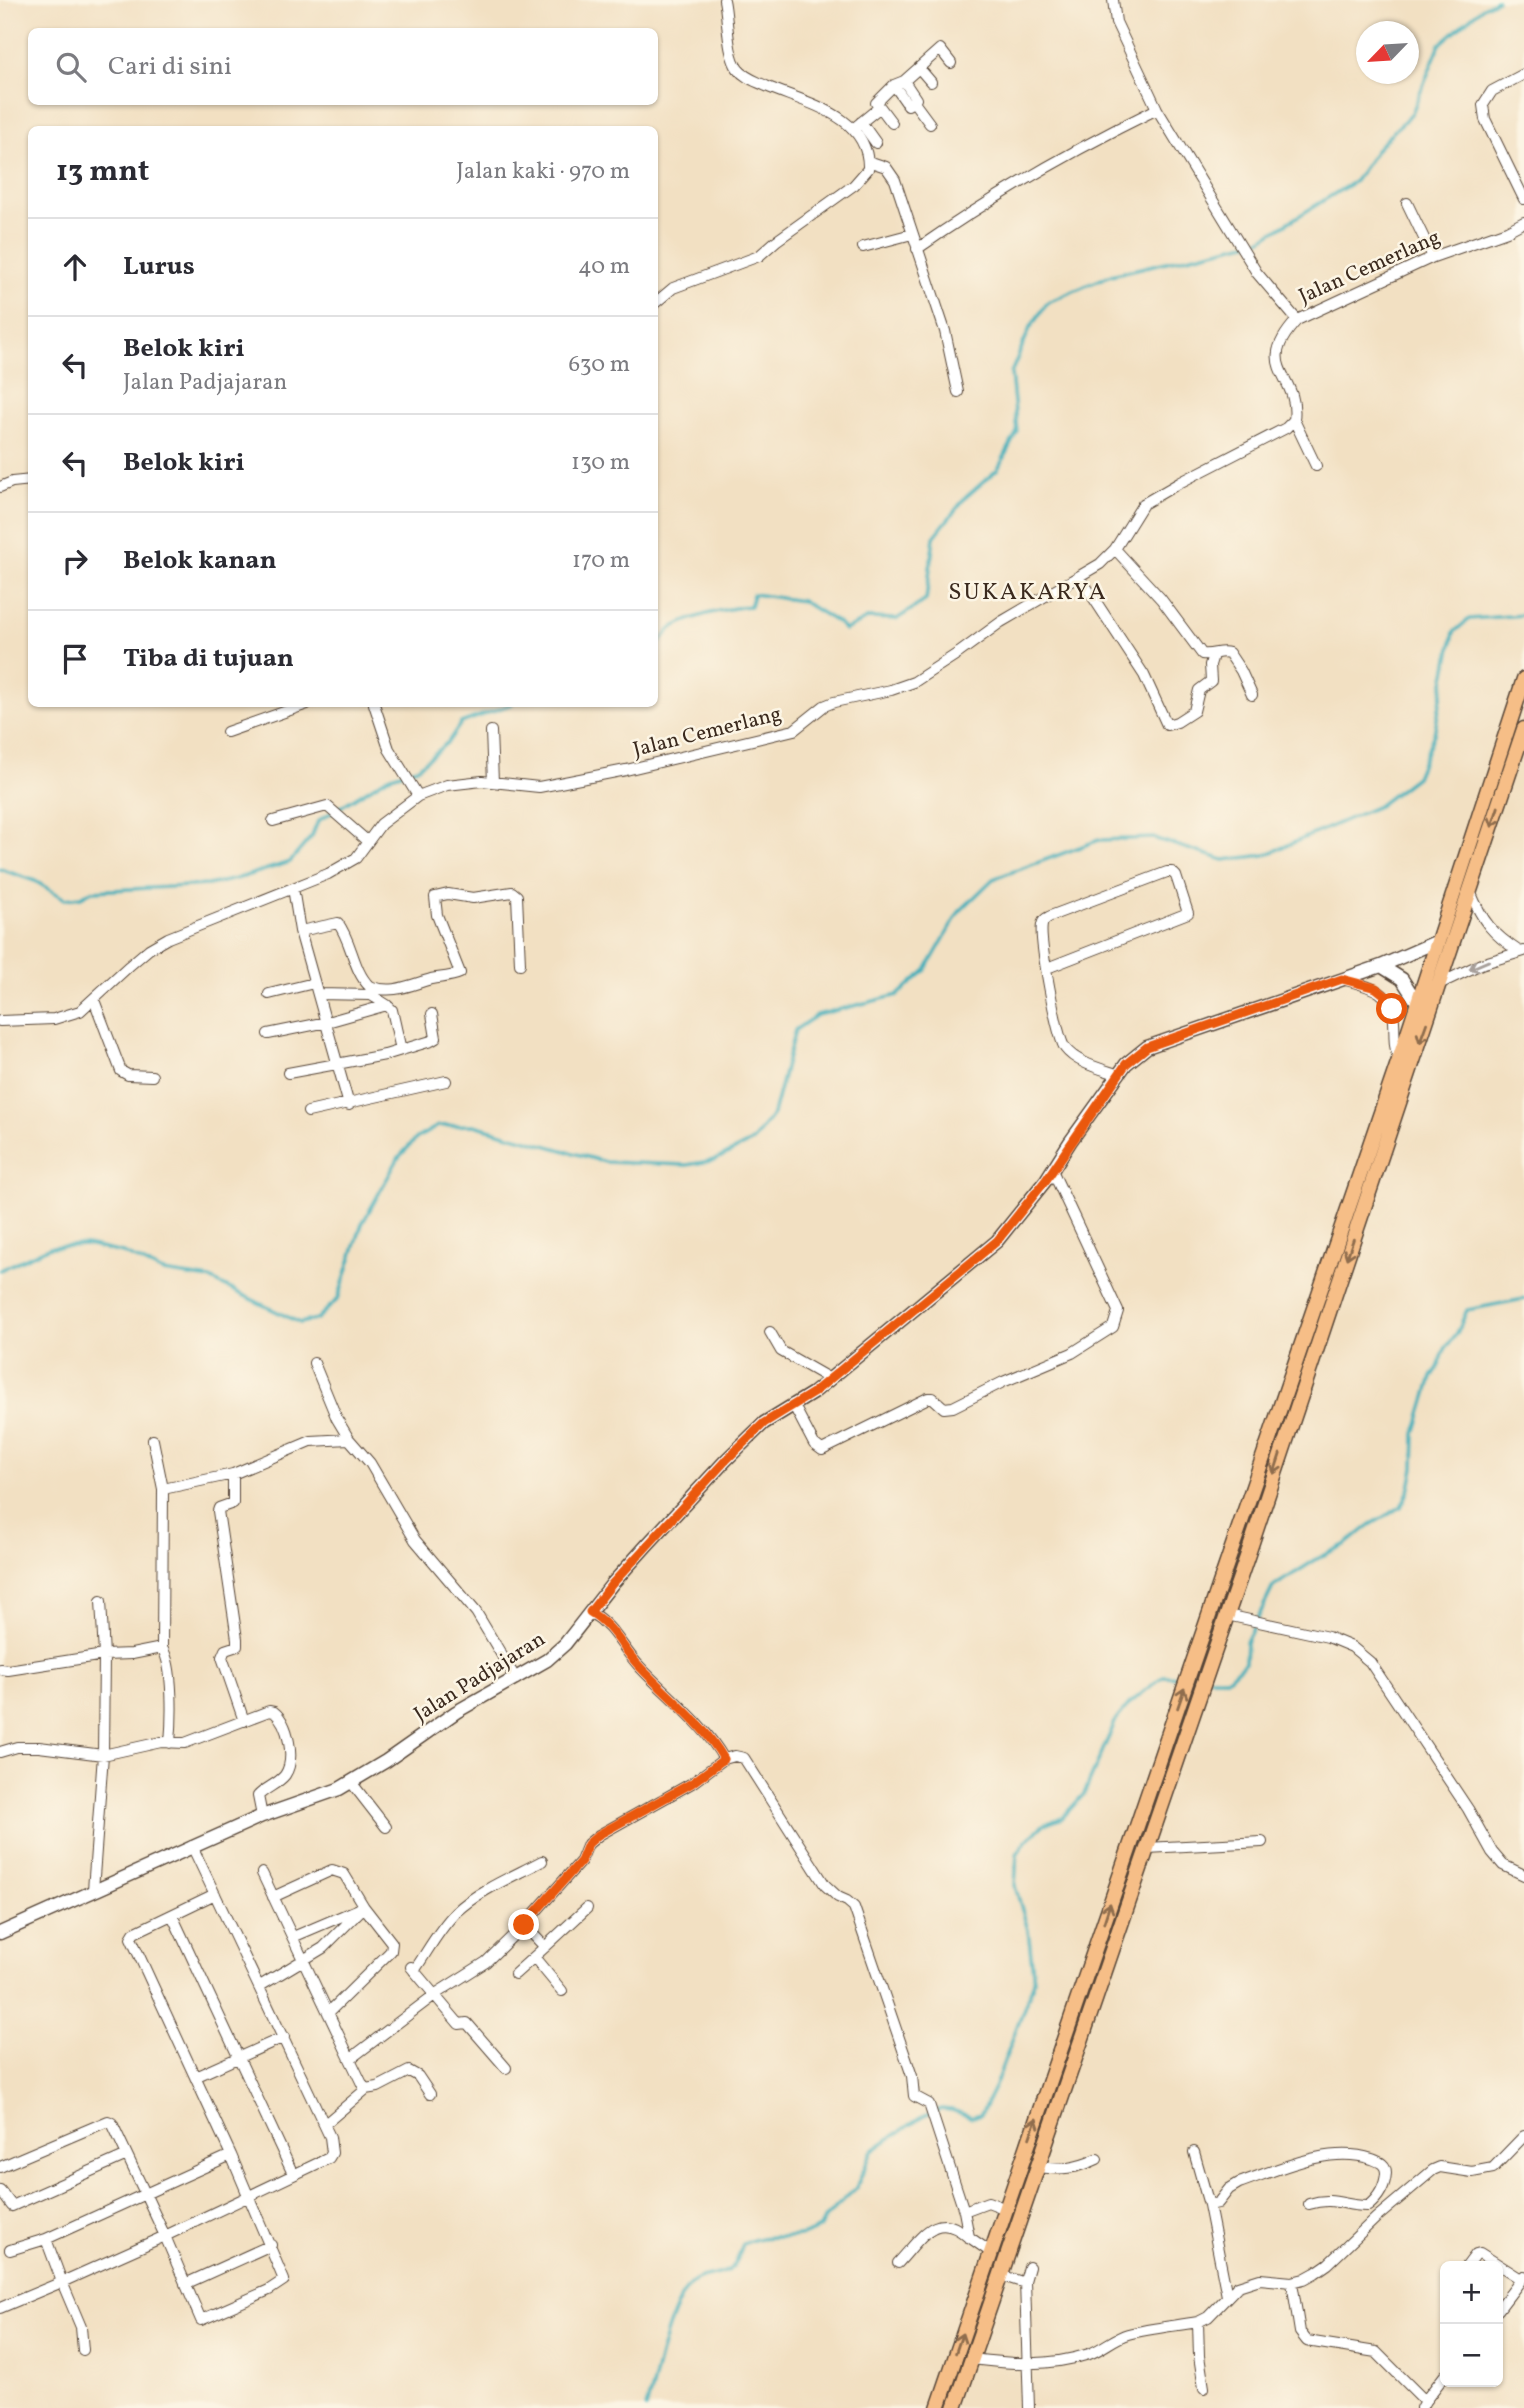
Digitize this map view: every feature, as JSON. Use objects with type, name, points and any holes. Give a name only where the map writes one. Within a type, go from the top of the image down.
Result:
[{"type":"main road","points":[[956,2408],[1227,1615],[1384,1127],[1399,1060],[1524,679]]},
{"type":"main road","points":[[938,2408],[1384,1127],[1441,983],[1524,729]]},
{"type":"street","points":[[723,0],[733,57],[743,74],[857,125],[876,143]]},
{"type":"street","points":[[1113,0],[1116,22],[1157,109],[1257,273],[1297,320]]},
{"type":"street","points":[[892,123],[876,103],[940,49],[951,63]]},
{"type":"street","points":[[919,68],[931,82]]},
{"type":"street","points":[[1524,74],[1492,91],[1483,105],[1485,118],[1524,199]]},
{"type":"street","points":[[899,83],[908,105],[913,101],[930,124]]},
{"type":"street","points":[[857,125],[880,107]]},
{"type":"street","points":[[917,250],[977,207],[1087,143],[1157,109]]},
{"type":"street","points":[[658,301],[673,288],[759,256],[854,185],[868,169],[857,125]]},
{"type":"street","points":[[868,161],[881,165],[893,176],[945,331],[958,392]]},
{"type":"street","points":[[1407,203],[1433,257]]},
{"type":"street","name":"Jalan Cemerlang","points":[[0,1021],[54,1019],[80,1011],[149,949],[168,938],[328,874],[356,858],[381,824],[418,796],[461,782],[493,782],[526,787],[556,785],[794,730],[817,711],[834,702],[891,690],[914,682],[1001,622],[1100,564],[1115,549],[1143,504],[1286,428],[1294,420],[1294,404],[1277,356],[1278,346],[1297,320],[1433,257],[1507,231],[1524,222]]},
{"type":"street","points":[[863,247],[912,234]]},
{"type":"street","points":[[1294,420],[1315,466]]},
{"type":"street","points":[[0,487],[12,482],[28,480]]},
{"type":"street","points":[[1115,549],[1161,599],[1202,654],[1223,651],[1229,653],[1252,695]]},
{"type":"street","points":[[1078,578],[1085,584],[1144,675],[1167,725],[1194,711],[1199,690],[1211,681],[1209,665],[1213,654]]},
{"type":"street","points":[[227,732],[298,707]]},
{"type":"street","points":[[375,707],[389,749],[418,796]]},
{"type":"street","points":[[491,731],[493,782]]},
{"type":"street","points":[[273,821],[327,806],[367,841]]},
{"type":"street","points":[[1047,968],[1188,913],[1176,876],[1167,872],[1045,918],[1041,925],[1047,968],[1060,1038],[1066,1049],[1084,1061],[1119,1075]]},
{"type":"street","points":[[293,888],[300,931],[349,1105]]},
{"type":"street","points":[[1470,891],[1479,914],[1488,927],[1500,939],[1522,952]]},
{"type":"street","points":[[300,931],[338,923],[369,986],[394,990],[407,988],[460,973],[438,915],[435,897],[448,894],[472,898],[512,892],[516,896],[520,964]]},
{"type":"street","name":"Jalan Padjajaran","points":[[0,1933],[261,1816],[313,1799],[351,1782],[443,1720],[547,1660],[565,1644],[612,1584],[726,1460],[764,1423],[813,1393],[997,1241],[1052,1170],[1126,1064],[1147,1047],[1381,965],[1438,941]]},
{"type":"street","points":[[1441,983],[1481,964],[1522,952]]},
{"type":"street","points":[[1381,965],[1402,979],[1418,1004]]},
{"type":"street","points":[[1342,979],[1376,988],[1386,996],[1392,1009],[1394,1050],[1399,1060]]},
{"type":"street","points":[[269,994],[314,982]]},
{"type":"street","points":[[318,994],[370,995],[387,1005],[392,1010],[401,1050]]},
{"type":"street","points":[[94,1000],[121,1071],[128,1075],[152,1076]]},
{"type":"street","points":[[268,1034],[327,1022],[387,1005]]},
{"type":"street","points":[[288,1073],[338,1065],[434,1039],[432,1014]]},
{"type":"street","points":[[309,1112],[446,1082]]},
{"type":"street","points":[[793,1404],[814,1444],[822,1450],[928,1398],[933,1398],[944,1408],[953,1407],[1003,1382],[1072,1353],[1112,1327],[1118,1311],[1052,1170]]},
{"type":"street","points":[[770,1332],[781,1351],[830,1379]]},
{"type":"street","points":[[314,1363],[337,1419],[349,1439],[370,1463],[415,1539],[476,1612],[516,1679]]},
{"type":"street","points":[[163,1489],[233,1474],[311,1441],[349,1439]]},
{"type":"street","points":[[153,1440],[163,1489],[162,1648],[166,1656],[171,1697],[170,1743]]},
{"type":"street","points":[[233,1474],[233,1503],[219,1508],[218,1511],[237,1646],[222,1653],[244,1721]]},
{"type":"street","points":[[93,1890],[103,1755],[104,1655],[101,1601]]},
{"type":"street","points":[[590,1612],[617,1634],[638,1665],[692,1718],[724,1759]]},
{"type":"street","points":[[1227,1615],[1328,1637],[1352,1647],[1370,1662],[1468,1809],[1492,1852],[1503,1865],[1524,1875]]},
{"type":"street","points":[[0,1669],[162,1648]]},
{"type":"street","points":[[0,1752],[17,1747],[103,1755],[161,1742],[185,1743],[269,1711],[275,1712],[285,1724],[289,1743],[285,1775],[258,1796],[261,1816]]},
{"type":"street","points":[[350,2059],[434,1995],[486,1962],[524,1925],[581,1861],[588,1844],[598,1835],[692,1783],[724,1759],[735,1756],[744,1758],[825,1885],[854,1908],[912,2076],[914,2096],[929,2104],[964,2211],[969,2237]]},
{"type":"street","points":[[351,1782],[386,1827]]},
{"type":"street","points":[[1147,1848],[1262,1842]]},
{"type":"street","points":[[0,2308],[249,2197],[329,2158],[332,2153],[330,2137],[192,1846]]},
{"type":"street","points":[[506,2068],[467,2023],[459,2024],[412,1969],[458,1910],[477,1896],[542,1861]]},
{"type":"street","points":[[273,1897],[336,1870],[344,1874],[393,1947],[328,2013]]},
{"type":"street","points":[[262,1873],[365,2090]]},
{"type":"street","points":[[0,2167],[104,2121],[112,2123],[165,2236],[199,2319],[203,2320],[281,2284],[284,2280],[271,2245],[131,1938],[135,1933],[215,1894]]},
{"type":"street","points":[[260,1986],[305,1961],[339,1935],[365,1907]]},
{"type":"street","points":[[293,1937],[365,1907]]},
{"type":"street","points":[[515,1974],[587,1908]]},
{"type":"street","points":[[172,1915],[293,2174]]},
{"type":"street","points":[[524,1925],[545,1947]]},
{"type":"street","points":[[534,1957],[562,1991]]},
{"type":"street","points":[[195,2077],[284,2037]]},
{"type":"street","points":[[324,2124],[365,2090],[378,2087],[410,2071],[418,2076],[430,2094]]},
{"type":"street","points":[[971,2359],[1029,2365],[1080,2357],[1130,2333],[1198,2322],[1209,2317],[1238,2286],[1260,2279],[1292,2282],[1304,2279],[1328,2264],[1427,2173],[1440,2167],[1472,2172],[1493,2168],[1524,2136]]},
{"type":"street","points":[[1194,2152],[1209,2205],[1227,2296]]},
{"type":"street","points":[[0,2190],[12,2206],[127,2155]]},
{"type":"street","points":[[10,2250],[46,2239],[231,2155]]},
{"type":"street","points":[[1209,2205],[1218,2203],[1229,2189],[1239,2183],[1331,2155],[1368,2158],[1385,2166],[1379,2194],[1368,2206],[1332,2200],[1309,2204]]},
{"type":"street","points":[[1037,2167],[1062,2170],[1081,2167],[1097,2159]]},
{"type":"street","points":[[964,2211],[988,2202],[1006,2209]]},
{"type":"street","points":[[898,2263],[930,2229],[941,2225],[956,2226],[992,2253]]},
{"type":"street","points":[[46,2239],[81,2327],[83,2350]]},
{"type":"street","points":[[184,2284],[271,2245]]},
{"type":"street","points":[[1471,2261],[1480,2253],[1494,2261]]},
{"type":"street","points":[[1503,2266],[1523,2277],[1503,2300]]},
{"type":"street","points":[[1029,2267],[1025,2283],[1029,2408]]},
{"type":"street","points":[[1000,2275],[1025,2283]]},
{"type":"street","points":[[1292,2282],[1300,2332],[1304,2338],[1318,2343],[1376,2352],[1423,2404],[1440,2382]]},
{"type":"street","points":[[1198,2322],[1204,2388]]},
{"type":"waterway","points":[[658,645],[671,629],[683,622],[711,613],[750,606],[753,594],[802,601],[845,630],[869,618],[897,619],[926,600],[934,537],[965,498],[998,469],[1017,432],[1011,373],[1030,328],[1048,302],[1111,275],[1260,240],[1355,181],[1379,146],[1412,113],[1440,44],[1483,7],[1497,0]]},
{"type":"waterway","points":[[0,1270],[50,1247],[86,1245],[123,1253],[163,1272],[210,1279],[300,1323],[317,1319],[338,1299],[362,1224],[399,1157],[417,1138],[438,1126],[474,1125],[605,1162],[687,1165],[715,1160],[753,1141],[773,1114],[795,1030],[817,1015],[898,995],[926,970],[959,912],[993,879],[1099,840],[1153,838],[1224,860],[1265,855],[1378,806],[1416,777],[1434,734],[1454,632],[1469,619],[1524,615]]},
{"type":"waterway","points":[[0,869],[35,881],[65,899],[81,897],[92,891],[208,885],[290,862],[312,836],[318,821],[388,777],[417,768],[448,742],[461,723],[504,707]]},
{"type":"waterway","points":[[1209,1678],[1228,1678],[1245,1662],[1246,1642],[1273,1587],[1346,1544],[1370,1525],[1401,1507],[1410,1488],[1414,1468],[1415,1434],[1432,1377],[1467,1310],[1524,1299]]},
{"type":"waterway","points":[[646,2408],[672,2316],[692,2283],[730,2269],[743,2244],[765,2237],[802,2235],[820,2228],[825,2218],[856,2188],[872,2151],[922,2117],[941,2109],[971,2117],[981,2114],[995,2086],[1034,1981],[1028,1930],[1015,1886],[1017,1854],[1043,1825],[1062,1818],[1084,1794],[1116,1720],[1129,1704],[1163,1676],[1184,1677]]},
{"type":"district","name":"SUKAKARYA","points":[[1028,591]]},
{"type":"route","points":[[524,1925],[581,1861],[588,1844],[598,1835],[692,1783],[724,1759],[692,1718],[638,1665],[617,1634],[590,1612],[612,1584],[726,1460],[764,1423],[813,1393],[997,1241],[1046,1180],[1126,1064],[1147,1047],[1342,979],[1376,988],[1386,996],[1392,1009]]}]
